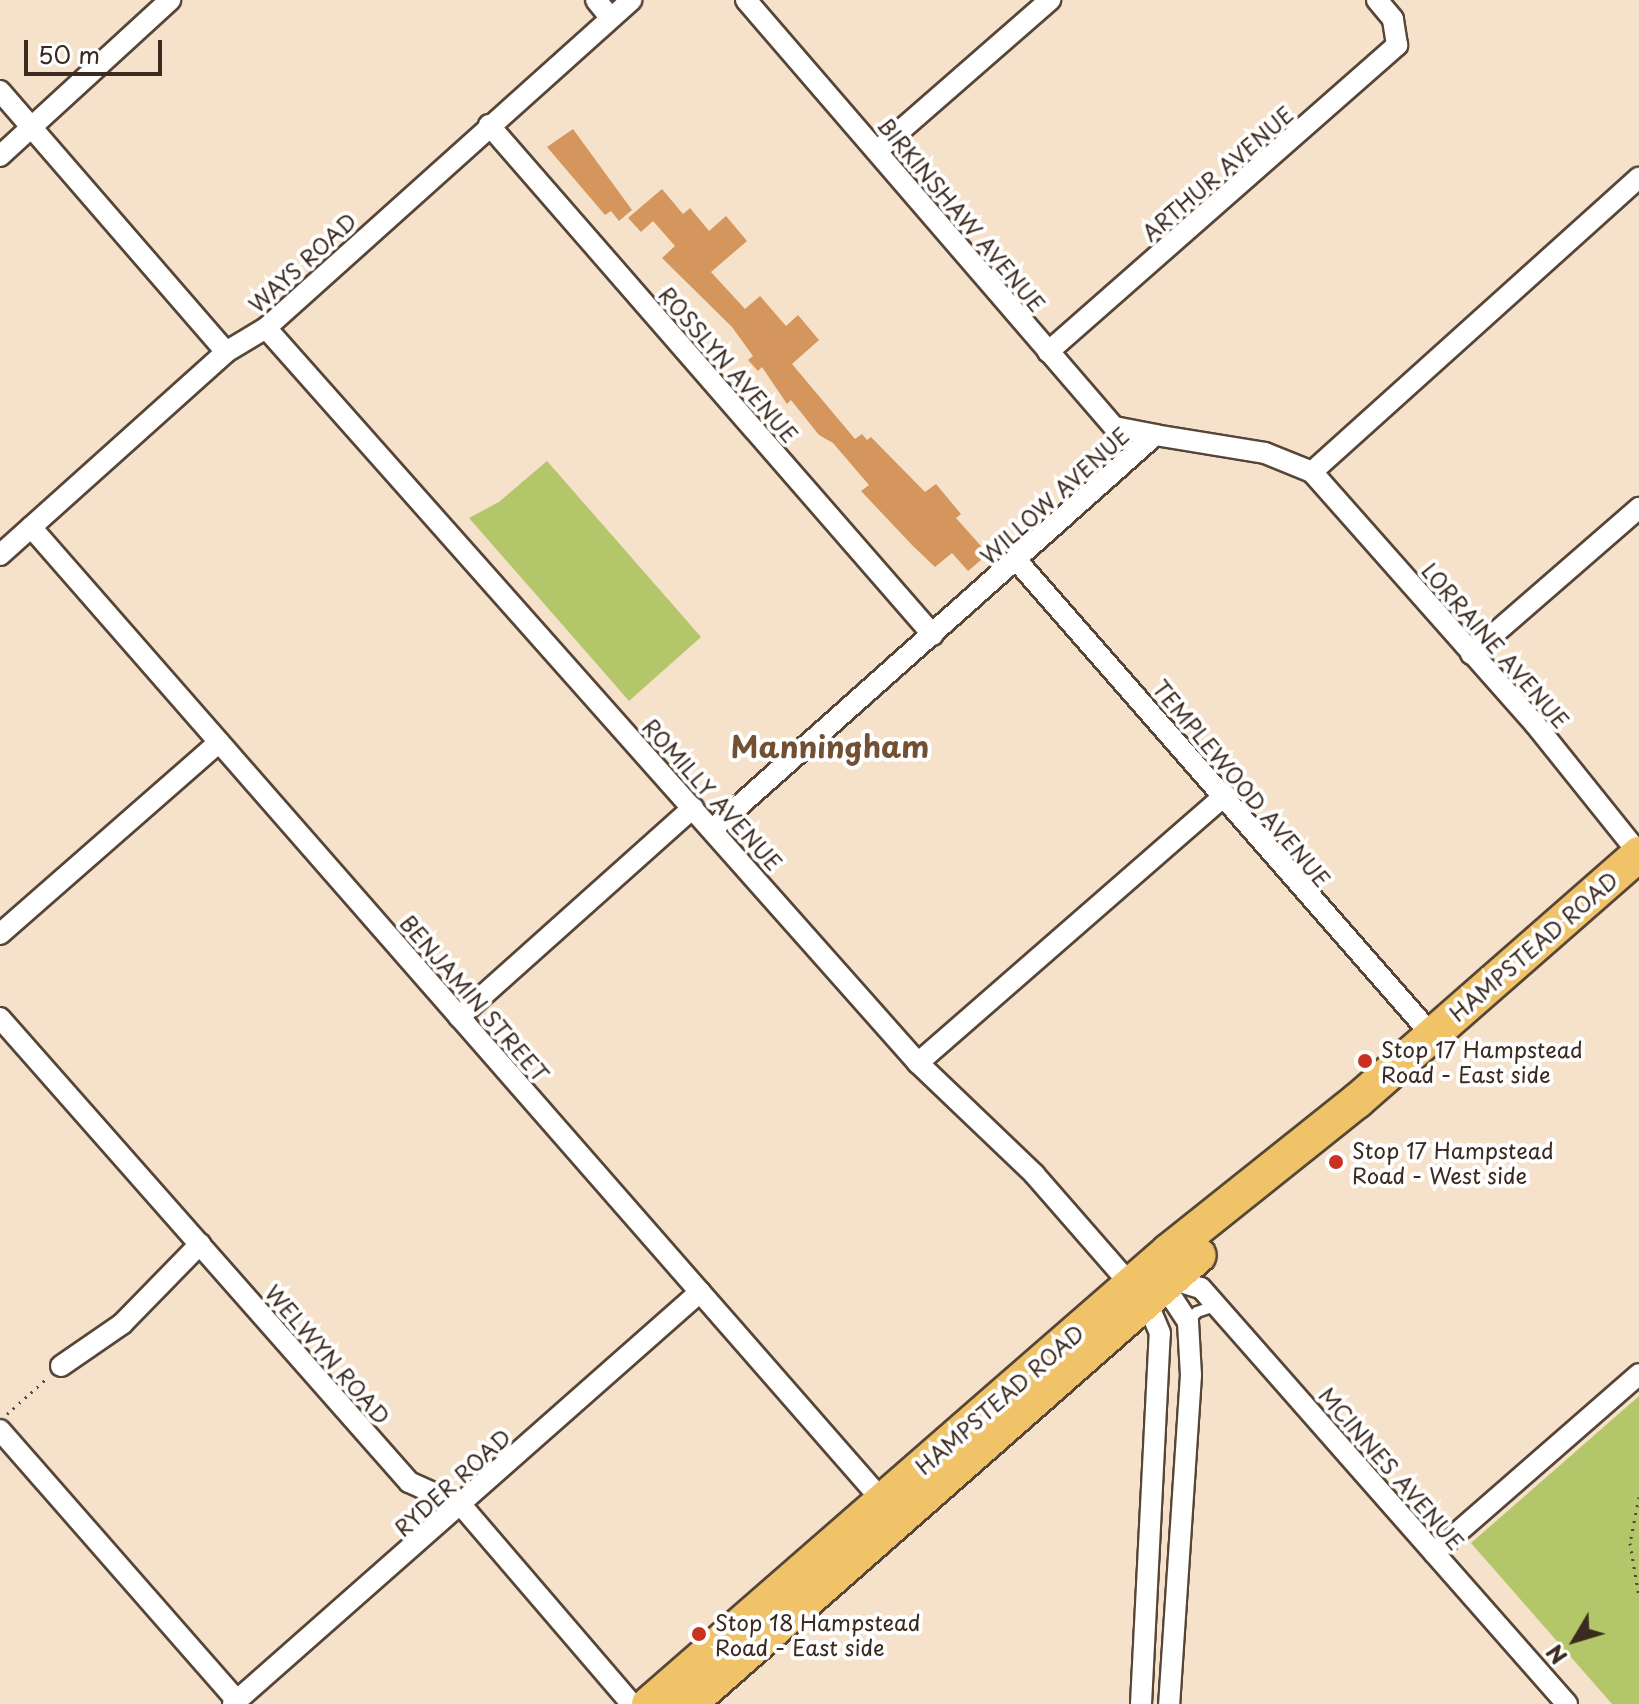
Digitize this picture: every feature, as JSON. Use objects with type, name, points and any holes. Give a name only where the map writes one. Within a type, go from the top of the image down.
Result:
[{"type":"highway","name":"HAMPSTEAD ROAD","points":[[649,1704],[891,1510],[1157,1281],[1431,1034],[1639,854]]},
{"type":"highway","name":"HAMPSTEAD ROAD","points":[[689,1704],[891,1510]]},
{"type":"street","points":[[0,156],[170,0]]},
{"type":"street","points":[[596,0],[610,17]]},
{"type":"street","name":"WAYS ROAD","points":[[0,555],[226,352],[266,328],[631,0]]},
{"type":"street","name":"BIRKINSHAW AVENUE","points":[[746,0],[1114,427],[1155,435]]},
{"type":"street","points":[[877,151],[1050,0]]},
{"type":"street","name":"ARTHUR AVENUE","points":[[1048,352],[1397,45],[1393,19],[1377,0]]},
{"type":"street","points":[[0,91],[29,131],[226,352]]},
{"type":"street","name":"ROSSLYN AVENUE","points":[[489,125],[933,635]]},
{"type":"street","points":[[1312,472],[1638,180]]},
{"type":"street","name":"ROMILLY AVENUE","points":[[266,328],[918,1063],[1034,1174],[1157,1281]]},
{"type":"street","name":"WILLOW AVENUE","points":[[713,829],[1018,562],[1155,435],[1265,453],[1312,472]]},
{"type":"street","name":"LORRAINE AVENUE","points":[[1312,472],[1471,654],[1639,854]]},
{"type":"street","points":[[1471,654],[1639,508]]},
{"type":"street","name":"BENJAMIN STREET","points":[[31,527],[891,1510]]},
{"type":"street","name":"TEMPLEWOOD AVENUE","points":[[1018,562],[1225,795],[1325,917],[1431,1034]]},
{"type":"street","points":[[0,934],[219,742]]},
{"type":"street","points":[[918,1063],[1225,795]]},
{"type":"street","points":[[459,1017],[693,808]]},
{"type":"street","name":"WELWYN ROAD","points":[[0,1018],[409,1482],[462,1506],[632,1704]]},
{"type":"street","points":[[61,1366],[122,1324],[200,1244]]},
{"type":"street","points":[[1157,1281],[1188,1322],[1191,1375],[1169,1704]]},
{"type":"street","points":[[1141,1704],[1160,1333],[1157,1281]]},
{"type":"street","name":"MCINNES AVENUE","points":[[1157,1281],[1201,1288],[1567,1704]]},
{"type":"street","name":"RYDER ROAD","points":[[235,1702],[462,1506],[700,1292]]},
{"type":"street","points":[[1434,1553],[1639,1374]]},
{"type":"street","points":[[0,1430],[235,1702]]},
{"type":"lane","points":[[1188,1322],[1197,1312],[1217,1305]]},
{"type":"lane","points":[[1152,1525],[1179,1530]]},
{"type":"path","points":[[0,1420],[61,1366]]},
{"type":"path","points":[[1639,1497],[1630,1543],[1639,1597]]},
{"type":"green space","points":[[547,461],[701,637],[629,701],[469,518],[499,502]]},
{"type":"green space","points":[[1639,1396],[1639,1704],[1612,1704],[1471,1543]]},
{"type":"building","points":[[573,129],[632,210],[619,221],[611,211],[605,215],[547,147]]},
{"type":"building","points":[[662,189],[683,214],[690,208],[709,231],[726,216],[747,241],[711,272],[745,309],[760,296],[786,326],[798,315],[819,340],[792,364],[855,439],[862,434],[867,440],[871,437],[925,492],[936,484],[961,514],[956,518],[981,546],[975,552],[981,560],[968,571],[952,553],[935,567],[912,545],[861,491],[869,485],[833,443],[819,435],[791,400],[787,404],[762,367],[758,371],[748,360],[753,356],[732,327],[662,258],[675,246],[653,221],[641,232],[628,218]]},
{"type":"place","name":"Stop 17 Hampstead Road - East side","points":[[1365,1061]]},
{"type":"place","name":"Stop 17 Hampstead Road - West side","points":[[1336,1162]]},
{"type":"place","name":"Stop 18 Hampstead Road - East side","points":[[699,1634]]},
{"type":"district","name":"Manningham","points":[[830,746]]}]
